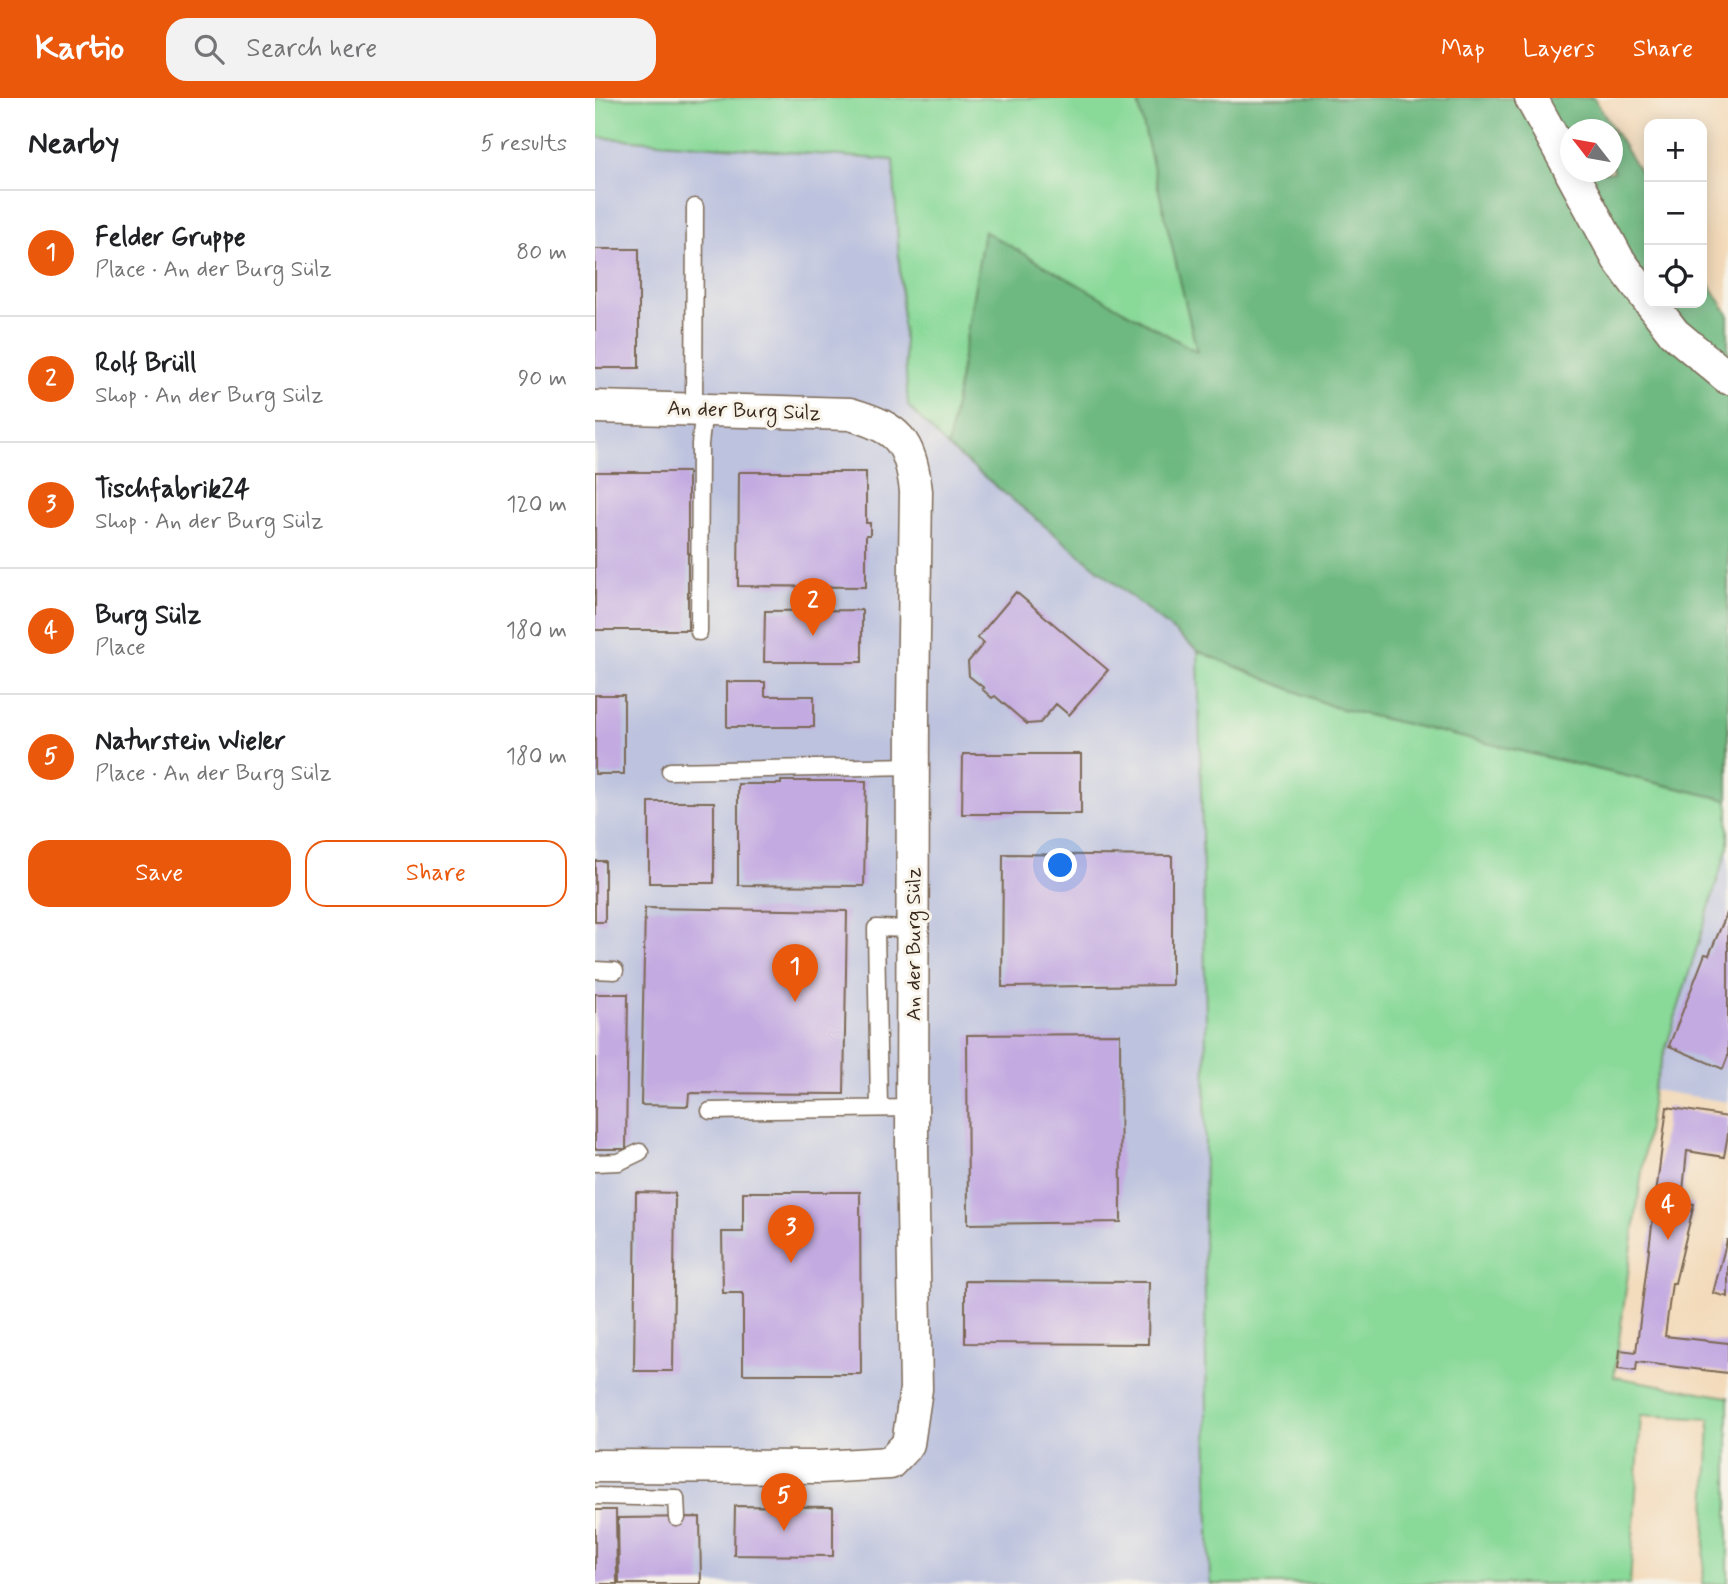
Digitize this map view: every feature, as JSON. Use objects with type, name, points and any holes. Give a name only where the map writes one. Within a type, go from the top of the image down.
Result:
[{"type":"street","points":[[1531,98],[1560,151]]},
{"type":"street","points":[[1577,182],[1618,259],[1644,294]]},
{"type":"street","points":[[1655,308],[1674,333],[1728,378]]},
{"type":"street","name":"An der Burg Sülz","points":[[595,407],[850,414],[872,420],[899,436],[913,468],[916,491],[912,1108],[916,1389],[908,1444],[890,1462],[834,1466],[595,1466]]},
{"type":"lane","points":[[695,207],[700,444],[699,632]]},
{"type":"lane","points":[[670,771],[913,766]]},
{"type":"lane","points":[[879,1108],[876,928],[913,929]]},
{"type":"lane","points":[[595,971],[615,971]]},
{"type":"lane","points":[[710,1111],[912,1108]]},
{"type":"lane","points":[[595,1163],[619,1163],[640,1152]]},
{"type":"lane","points":[[595,1496],[676,1498],[677,1518]]},
{"type":"shaded area","points":[[595,137],[893,160],[908,406],[948,447],[1198,651],[1206,1019],[1204,1240],[1210,1584],[595,1584]]},
{"type":"shaded area","points":[[1728,846],[1728,1102],[1653,1090]]},
{"type":"green space","points":[[595,98],[1137,98],[1198,352],[984,232],[948,447],[908,406],[893,160],[595,137]]},
{"type":"green space","points":[[1137,98],[1594,98],[1607,119],[1560,119],[1560,182],[1623,182],[1623,145],[1644,179],[1644,308],[1707,308],[1707,280],[1728,314],[1728,800],[1334,707],[1198,651],[948,447],[984,231],[1197,352]]},
{"type":"green space","points":[[1198,651],[1334,707],[1728,800],[1728,846],[1653,1090],[1614,1377],[1728,1397],[1728,1584],[1703,1584],[1710,1419],[1641,1415],[1630,1584],[1210,1584],[1204,1240],[1206,1019]]},
{"type":"building","points":[[595,249],[639,249],[639,368],[595,368]]},
{"type":"building","points":[[595,472],[688,472],[688,630],[595,630]]},
{"type":"building","points":[[739,472],[866,472],[866,523],[870,523],[870,535],[866,535],[866,587],[738,586]]},
{"type":"building","points":[[1016,592],[1108,670],[1069,715],[1056,704],[1040,723],[1027,724],[995,696],[992,698],[969,676],[968,662],[984,643],[977,638]]},
{"type":"building","points":[[862,610],[862,662],[764,662],[765,611]]},
{"type":"building","points":[[727,682],[765,682],[765,696],[814,696],[814,727],[727,727]]},
{"type":"building","points":[[595,695],[624,695],[624,774],[595,774]]},
{"type":"building","points":[[963,754],[1081,754],[1081,814],[962,814]]},
{"type":"building","points":[[781,781],[866,781],[864,886],[738,885],[738,784],[781,784]]},
{"type":"building","points":[[649,802],[714,802],[714,883],[649,883]]},
{"type":"building","points":[[1003,854],[1172,856],[1172,985],[1002,987]]},
{"type":"building","points":[[595,861],[605,861],[605,922],[595,922]]},
{"type":"building","points":[[645,908],[847,911],[844,1094],[689,1093],[688,1106],[641,1105]]},
{"type":"building","points":[[1728,911],[1728,1056],[1723,1069],[1669,1046],[1705,954],[1709,955]]},
{"type":"building","points":[[595,994],[628,994],[626,1149],[595,1149]]},
{"type":"building","points":[[1120,1034],[1121,1222],[968,1224],[967,1035]]},
{"type":"building","points":[[1667,1107],[1728,1117],[1724,1157],[1687,1151],[1682,1201],[1694,1204],[1675,1283],[1672,1283],[1665,1336],[1728,1343],[1728,1373],[1637,1362],[1636,1371],[1618,1369],[1620,1350],[1636,1352]]},
{"type":"building","points":[[636,1192],[675,1193],[673,1371],[634,1371]]},
{"type":"building","points":[[743,1192],[860,1192],[861,1374],[743,1374],[743,1293],[723,1293],[722,1232],[743,1232]]},
{"type":"building","points":[[1728,1240],[1728,1297],[1713,1293]]},
{"type":"building","points":[[965,1281],[1149,1282],[1148,1344],[965,1343]]},
{"type":"building","points":[[735,1506],[833,1507],[833,1556],[734,1555]]},
{"type":"building","points":[[595,1510],[616,1510],[617,1584],[595,1584]]},
{"type":"building","points":[[700,1517],[701,1584],[619,1584],[618,1518]]},
{"type":"place","name":"Rolf Brüll","points":[[813,636]]},
{"type":"place","name":"Felder Gruppe","points":[[795,1002]]},
{"type":"place","name":"Burg Sülz","points":[[1668,1240]]},
{"type":"place","name":"Tischfabrik24","points":[[791,1263]]},
{"type":"place","name":"Naturstein Wieler","points":[[784,1531]]}]
